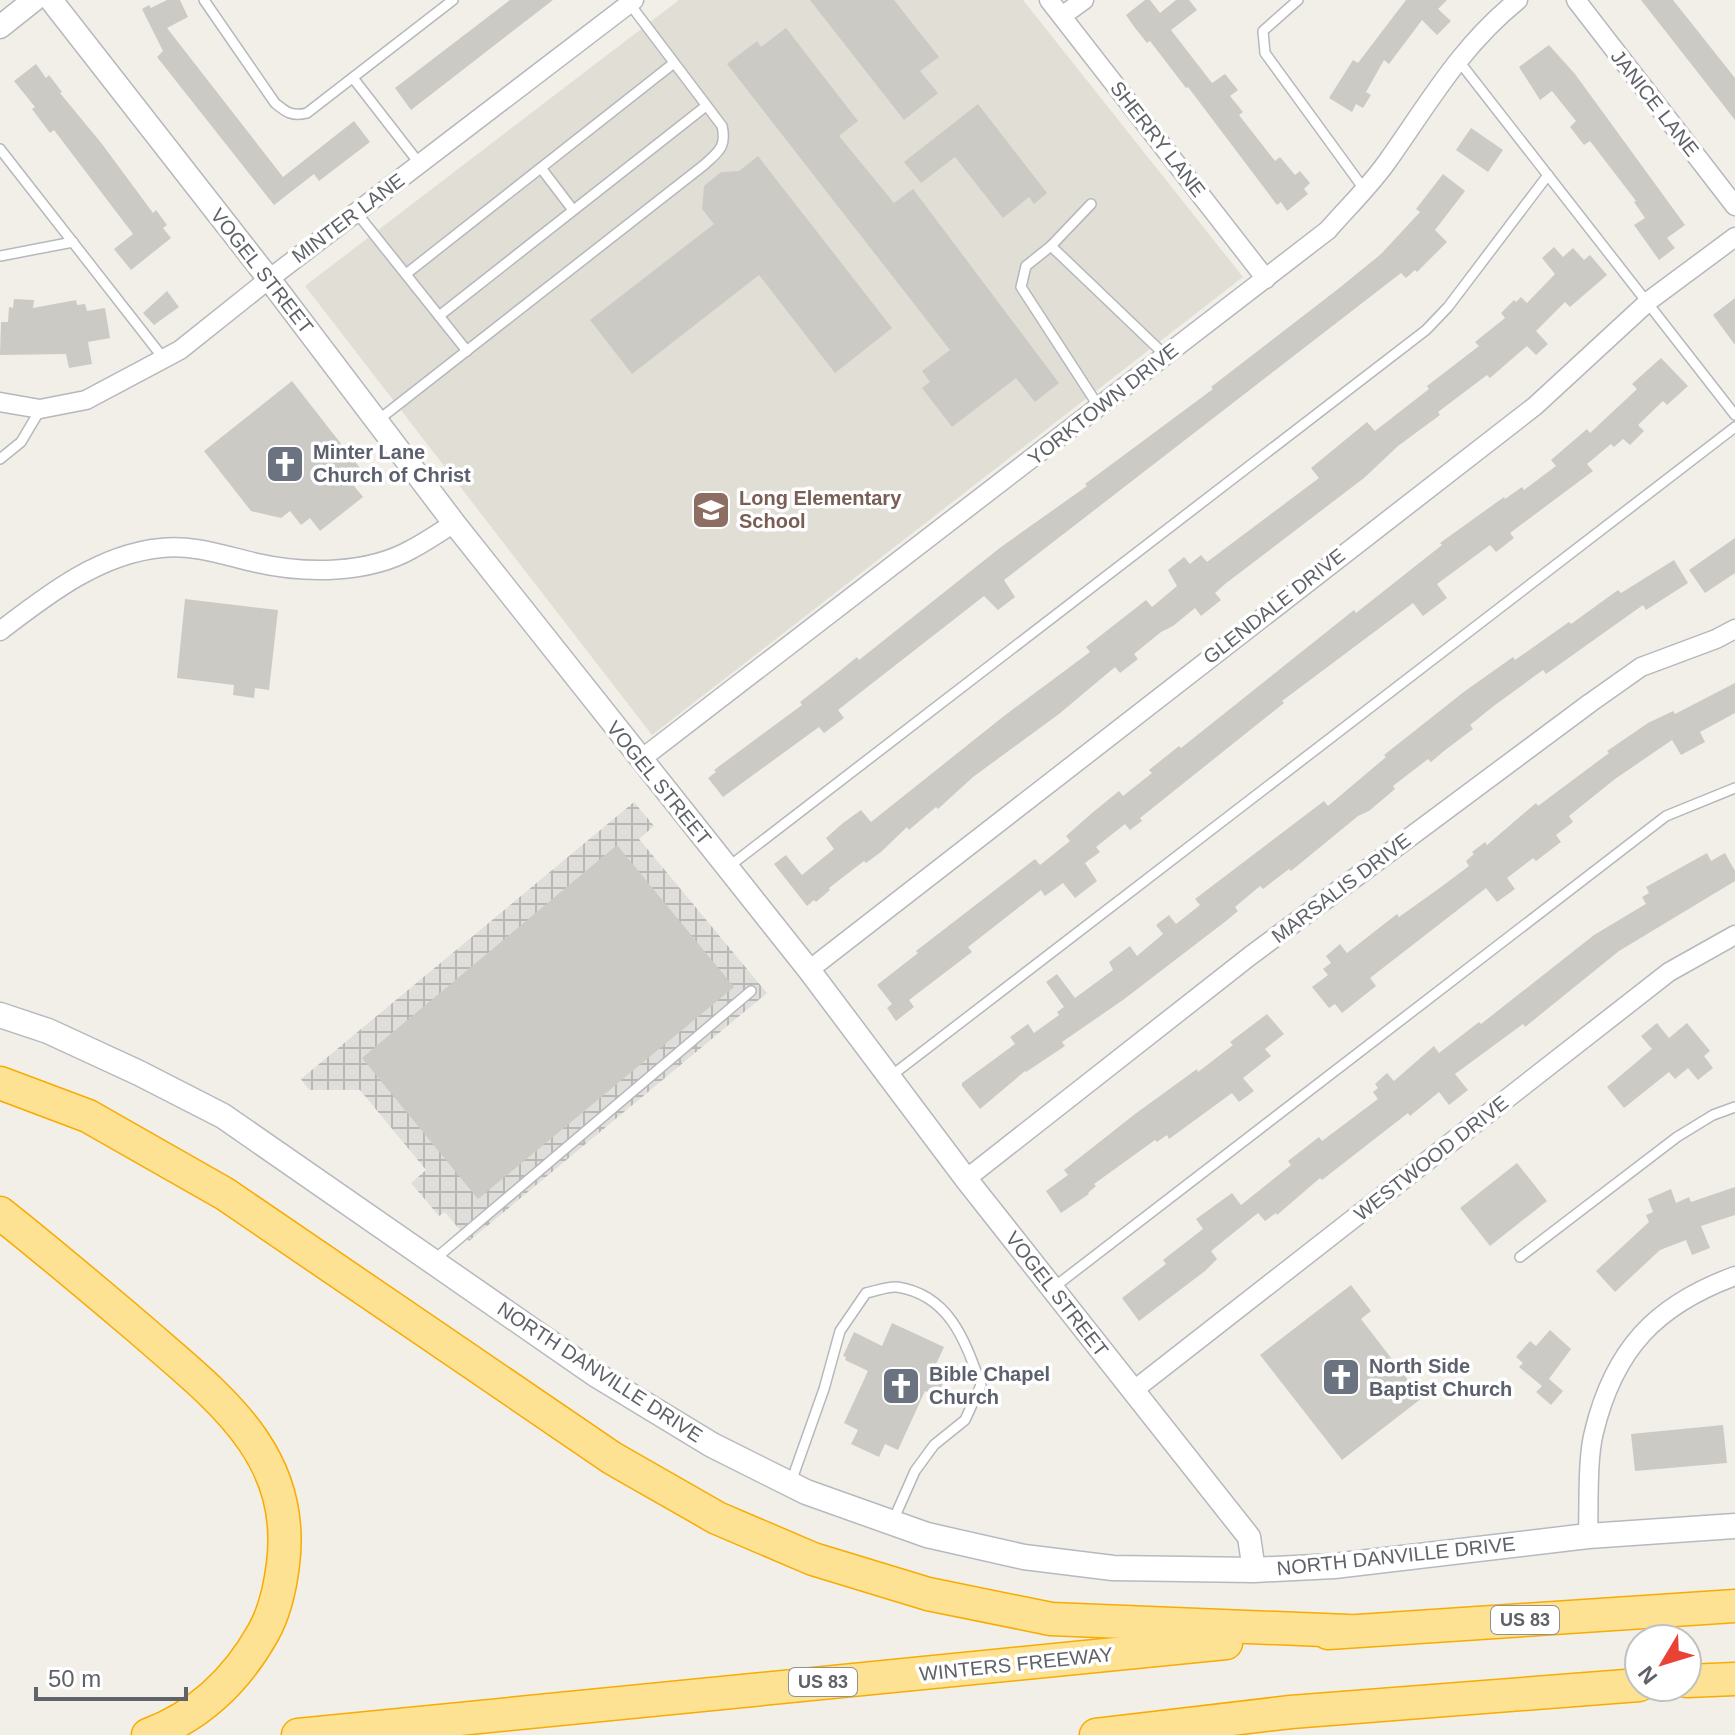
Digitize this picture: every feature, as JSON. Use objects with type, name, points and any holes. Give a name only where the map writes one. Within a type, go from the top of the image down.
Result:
[{"type":"highway","points":[[0,1083],[88,1116],[225,1194],[612,1458],[717,1518],[813,1559],[928,1594],[1051,1619],[1348,1631]]},
{"type":"highway","points":[[0,1213],[62,1262],[232,1412],[269,1465],[278,1485],[285,1522],[285,1551],[281,1583],[271,1619],[240,1668],[220,1691],[175,1725],[148,1735]]},
{"type":"highway","name":"WINTERS FREEWAY","points":[[298,1735],[1348,1631],[1735,1604]]},
{"type":"highway","points":[[1703,1680],[1735,1679]]},
{"type":"highway","points":[[1096,1735],[1291,1712],[1623,1686]]},
{"type":"main road","name":"NORTH DANVILLE DRIVE","points":[[0,1015],[48,1031],[223,1116],[595,1374],[712,1445],[790,1484],[927,1535],[1024,1557],[1113,1568],[1254,1570],[1334,1566],[1588,1536],[1735,1526]]},
{"type":"street","points":[[0,27],[34,0]]},
{"type":"street","name":"VOGEL STREET","points":[[51,0],[454,523],[809,970],[966,1179],[1249,1537],[1254,1570]]},
{"type":"street","name":"SHERRY LANE","points":[[1049,0],[1266,279]]},
{"type":"street","points":[[1062,16],[1084,0]]},
{"type":"street","name":"YORKTOWN DRIVE","points":[[640,760],[1328,230],[1388,162],[1432,93],[1470,44],[1518,0]]},
{"type":"street","name":"JANICE LANE","points":[[1576,0],[1735,206]]},
{"type":"street","name":"MINTER LANE","points":[[0,402],[40,409],[86,400],[180,350],[631,2]]},
{"type":"street","name":"GLENDALE DRIVE","points":[[809,970],[1535,406],[1647,302],[1735,237]]},
{"type":"street","points":[[0,631],[75,577],[122,558],[160,548],[193,548],[277,567],[320,569],[371,565],[410,551],[454,523]]},
{"type":"street","name":"MARSALIS DRIVE","points":[[966,1179],[1250,956],[1590,703],[1641,667],[1735,629]]},
{"type":"street","name":"WESTWOOD DRIVE","points":[[1134,1390],[1669,972],[1735,935]]},
{"type":"street","points":[[1588,1536],[1593,1434],[1613,1375],[1631,1345],[1654,1319],[1682,1300],[1735,1276]]},
{"type":"lane","points":[[204,0],[275,103],[287,113],[297,116],[307,113],[453,0]]},
{"type":"lane","points":[[1298,0],[1263,31],[1265,53],[1364,189]]},
{"type":"lane","points":[[377,421],[719,151],[725,139],[722,126],[631,2]]},
{"type":"lane","points":[[1458,60],[1735,415]]},
{"type":"lane","points":[[406,274],[674,63]]},
{"type":"lane","points":[[353,78],[419,163]]},
{"type":"lane","points":[[439,316],[706,106]]},
{"type":"lane","points":[[0,149],[164,359]]},
{"type":"lane","points":[[541,168],[573,210]]},
{"type":"lane","points":[[727,868],[1426,330],[1448,307],[1548,175]]},
{"type":"lane","points":[[1091,204],[1051,246],[1026,266],[1021,287],[1099,407]]},
{"type":"lane","points":[[356,212],[467,351]]},
{"type":"lane","points":[[0,256],[73,242]]},
{"type":"lane","points":[[1051,246],[1166,356]]},
{"type":"lane","points":[[0,459],[21,442],[40,409]]},
{"type":"lane","points":[[890,1077],[1735,427]]},
{"type":"lane","points":[[1053,1288],[1666,816],[1735,788]]},
{"type":"lane","points":[[433,1261],[751,991]]},
{"type":"lane","points":[[1520,1257],[1677,1137],[1713,1115],[1735,1107]]},
{"type":"lane","points":[[790,1484],[824,1389],[840,1331],[866,1293],[894,1286],[924,1294],[954,1321],[981,1385],[965,1420],[934,1445],[915,1471],[892,1523]]},
{"type":"shaded area","name":"Long Elementary School","points":[[679,0],[1023,0],[1243,277],[652,735],[305,286]]},
{"type":"shaded area","points":[[634,802],[654,826],[639,839],[767,993],[469,1241],[445,1212],[439,1216],[411,1183],[426,1170],[360,1090],[309,1090],[301,1079]]},
{"type":"building","points":[[167,0],[180,0],[188,17],[167,28],[283,177],[354,121],[370,142],[319,181],[314,174],[274,205],[157,57],[163,51],[142,9]]},
{"type":"building","points":[[510,0],[553,0],[411,110],[395,88]]},
{"type":"building","points":[[810,0],[894,0],[939,57],[920,71],[938,93],[904,120]]},
{"type":"building","points":[[1145,0],[1150,0],[1160,13],[1176,0],[1189,0],[1197,10],[1171,30],[1212,83],[1225,74],[1238,90],[1230,96],[1243,112],[1239,115],[1275,161],[1280,157],[1295,175],[1300,171],[1310,183],[1304,189],[1308,194],[1287,211],[1281,202],[1277,205],[1188,87],[1126,15]]},
{"type":"building","points":[[1406,0],[1447,0],[1438,9],[1451,21],[1437,35],[1422,20],[1389,64],[1384,60],[1366,92],[1371,95],[1363,108],[1356,104],[1352,112],[1329,98],[1353,60],[1358,63]]},
{"type":"building","points":[[1641,0],[1673,0],[1735,78],[1735,120]]},
{"type":"building","points":[[786,28],[858,121],[839,136],[894,203],[913,189],[1059,383],[1035,402],[1016,378],[952,427],[922,388],[930,382],[922,371],[950,350],[727,64],[757,41],[761,47]]},
{"type":"building","points":[[1549,45],[1575,74],[1685,225],[1667,238],[1675,248],[1659,260],[1634,225],[1645,218],[1636,201],[1590,141],[1584,145],[1570,127],[1576,121],[1552,91],[1540,100],[1519,67]]},
{"type":"building","points":[[36,64],[46,78],[49,75],[153,213],[156,210],[167,225],[163,228],[171,238],[131,270],[114,249],[133,234],[54,130],[50,133],[32,109],[35,107],[14,81]]},
{"type":"building","points":[[978,104],[1047,193],[1034,204],[1029,197],[1003,218],[955,157],[921,183],[904,162]]},
{"type":"building","points":[[1471,128],[1503,150],[1488,172],[1456,150]]},
{"type":"building","points":[[758,156],[892,328],[835,373],[759,275],[632,374],[590,320],[714,224],[702,209],[704,186],[721,172],[739,171]]},
{"type":"building","points":[[1443,174],[1465,191],[1435,230],[1447,242],[1417,272],[1415,270],[1406,278],[1401,273],[1004,580],[1015,597],[998,610],[984,596],[838,710],[844,718],[824,733],[819,727],[723,797],[708,778],[716,772],[714,770],[802,705],[800,702],[857,657],[859,660],[1001,547],[1087,486],[1085,484],[1213,389],[1211,387],[1381,254],[1420,212],[1416,209]]},
{"type":"building","points":[[1554,247],[1563,257],[1573,248],[1584,260],[1590,255],[1607,275],[1570,307],[1565,302],[1536,331],[1548,344],[1536,355],[1527,346],[1490,378],[1487,375],[1438,412],[1440,415],[1398,446],[1364,478],[1225,584],[1215,593],[1221,600],[1201,616],[1195,608],[1161,632],[1134,654],[1138,659],[1120,673],[1115,667],[1059,714],[973,777],[938,809],[936,807],[909,830],[907,827],[881,852],[866,863],[864,861],[816,902],[814,900],[807,906],[774,864],[786,855],[802,875],[834,849],[826,838],[843,823],[861,810],[871,822],[1090,652],[1086,647],[1146,600],[1152,607],[1177,586],[1168,570],[1184,557],[1190,564],[1201,555],[1207,562],[1319,478],[1311,468],[1367,422],[1375,431],[1429,389],[1427,386],[1479,346],[1475,342],[1505,318],[1501,313],[1514,300],[1516,302],[1521,297],[1527,303],[1555,274],[1542,258]]},
{"type":"building","points":[[167,291],[179,307],[154,325],[143,313]]},
{"type":"building","points":[[1735,298],[1735,345],[1713,315]]},
{"type":"building","points":[[14,299],[34,300],[33,308],[76,300],[77,305],[85,304],[87,311],[105,308],[110,338],[88,342],[92,364],[69,368],[66,354],[0,355],[1,322],[8,322],[9,307],[13,308]]},
{"type":"building","points":[[1661,358],[1688,386],[1667,405],[1663,401],[1638,425],[1644,431],[1630,445],[1623,439],[1614,447],[1611,444],[1587,464],[1593,471],[1510,533],[1514,538],[1496,552],[1490,545],[1437,584],[1447,598],[1423,616],[1413,603],[1282,701],[1284,703],[1140,818],[1142,821],[1130,830],[1125,824],[1096,847],[1100,852],[1085,863],[1097,881],[1075,898],[1063,883],[1045,896],[1041,890],[968,947],[972,952],[909,1000],[914,1007],[896,1021],[887,1008],[892,1004],[877,985],[918,953],[916,951],[1035,859],[1040,865],[1070,841],[1066,836],[1119,791],[1123,796],[1179,746],[1181,748],[1354,610],[1356,613],[1442,545],[1440,543],[1504,497],[1522,487],[1524,490],[1556,466],[1551,460],[1587,429],[1590,433],[1637,389],[1632,384]]},
{"type":"building","name":"Minter Lane Church of Christ","points":[[292,381],[367,477],[354,486],[363,497],[320,531],[310,518],[301,525],[290,511],[281,518],[251,511],[204,451]]},
{"type":"building","points":[[1735,538],[1735,573],[1705,593],[1689,570]]},
{"type":"building","points":[[1674,560],[1688,583],[1646,610],[1643,605],[1546,674],[1543,670],[1495,705],[1470,725],[1473,729],[1431,762],[1428,759],[1393,786],[1395,789],[1369,811],[1358,816],[1291,871],[1289,869],[1263,889],[1260,886],[1235,907],[1238,911],[1226,921],[1123,1000],[1062,1042],[1065,1046],[1025,1071],[980,1109],[962,1086],[1015,1044],[1010,1037],[1028,1024],[1034,1033],[1059,1015],[1057,1012],[1064,1007],[1046,982],[1057,974],[1075,998],[1113,970],[1109,962],[1130,946],[1137,956],[1163,934],[1156,925],[1169,915],[1176,924],[1200,905],[1195,899],[1324,801],[1328,806],[1386,757],[1384,755],[1465,691],[1513,657],[1515,660],[1569,622],[1571,624],[1618,590],[1621,593]]},
{"type":"building","points":[[185,599],[278,610],[269,690],[255,688],[254,698],[233,695],[234,685],[177,678]]},
{"type":"building","points":[[1735,683],[1735,713],[1700,732],[1705,742],[1681,755],[1672,740],[1615,779],[1569,816],[1573,822],[1556,835],[1561,842],[1507,878],[1515,889],[1497,902],[1486,888],[1370,978],[1376,986],[1342,1013],[1335,1004],[1329,1008],[1312,987],[1328,975],[1323,969],[1331,963],[1326,956],[1340,944],[1347,953],[1397,914],[1399,917],[1441,887],[1469,866],[1466,861],[1474,854],[1472,852],[1485,842],[1487,845],[1536,803],[1538,806],[1609,753],[1607,751],[1648,723],[1673,711],[1675,714]]},
{"type":"building","points":[[617,845],[734,987],[478,1199],[362,1058]]},
{"type":"building","points":[[1707,853],[1711,861],[1725,853],[1735,871],[1735,881],[1619,951],[1525,1027],[1523,1024],[1455,1074],[1468,1090],[1449,1105],[1439,1092],[1322,1180],[1320,1178],[1277,1215],[1265,1221],[1258,1213],[1211,1251],[1217,1259],[1205,1271],[1139,1321],[1122,1298],[1166,1264],[1163,1260],[1203,1229],[1196,1219],[1232,1193],[1241,1205],[1291,1165],[1288,1161],[1319,1137],[1322,1141],[1378,1099],[1373,1092],[1378,1088],[1375,1084],[1387,1073],[1394,1081],[1434,1046],[1439,1053],[1594,935],[1646,904],[1642,897],[1649,893],[1646,887]]},
{"type":"building","points":[[1267,1014],[1284,1034],[1265,1049],[1271,1056],[1243,1078],[1254,1091],[1239,1102],[1232,1093],[1169,1139],[1167,1135],[1157,1142],[1155,1140],[1094,1184],[1096,1186],[1089,1194],[1061,1213],[1046,1191],[1068,1175],[1064,1170],[1135,1114],[1197,1069],[1198,1072]]},
{"type":"building","points":[[1657,1023],[1669,1038],[1687,1023],[1710,1051],[1704,1056],[1713,1068],[1698,1080],[1688,1068],[1675,1079],[1669,1072],[1624,1108],[1607,1087],[1652,1049],[1641,1036]]},
{"type":"building","points":[[1517,1163],[1547,1201],[1490,1246],[1460,1208]]},
{"type":"building","points":[[1735,1187],[1735,1215],[1701,1226],[1710,1248],[1692,1255],[1686,1240],[1660,1250],[1615,1292],[1596,1271],[1649,1222],[1646,1215],[1653,1212],[1648,1199],[1671,1189],[1676,1203],[1689,1197],[1691,1202]]},
{"type":"building","name":"North Side Baptist Church","points":[[1351,1285],[1371,1311],[1361,1319],[1422,1398],[1342,1460],[1260,1355]]},
{"type":"building","name":"Bible Chapel Church","points":[[892,1323],[944,1347],[931,1375],[944,1381],[937,1396],[925,1391],[898,1450],[885,1444],[879,1457],[851,1444],[858,1430],[844,1423],[868,1371],[845,1360],[843,1356],[854,1332],[882,1346]]},
{"type":"building","points":[[1550,1330],[1571,1349],[1549,1379],[1563,1391],[1551,1405],[1536,1392],[1542,1386],[1519,1367],[1523,1363],[1516,1357],[1530,1341],[1536,1346]]},
{"type":"building","points":[[1723,1425],[1727,1463],[1635,1471],[1631,1434]]},
{"type":"place","name":"Minter Lane Church of Christ","points":[[285,464]]},
{"type":"place","name":"Long Elementary School","points":[[711,510]]},
{"type":"place","name":"North Side Baptist Church","points":[[1341,1377]]},
{"type":"place","name":"Bible Chapel Church","points":[[901,1386]]}]
